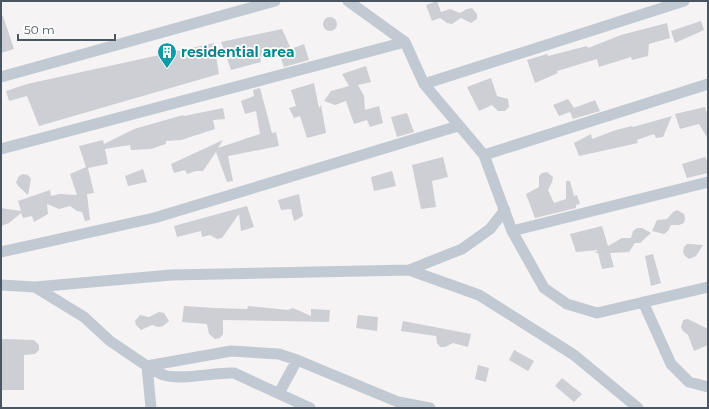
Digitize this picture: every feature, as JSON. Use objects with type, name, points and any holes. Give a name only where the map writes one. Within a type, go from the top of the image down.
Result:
[{"type":"street","points":[[1,77],[275,1]]},
{"type":"street","points":[[424,84],[684,1]]},
{"type":"street","points":[[352,2],[404,42],[424,84],[484,155],[512,231],[544,288],[567,304],[597,313],[708,287]]},
{"type":"street","points":[[1,149],[404,42]]},
{"type":"street","points":[[484,155],[708,84]]},
{"type":"street","points":[[1,252],[154,218],[458,126]]},
{"type":"street","points":[[512,231],[708,182]]},
{"type":"street","points":[[1,285],[36,286],[172,275],[409,270],[462,249],[490,229],[505,210]]},
{"type":"street","points":[[409,270],[479,295],[574,355],[638,408]]},
{"type":"street","points":[[36,286],[84,318],[110,341],[147,366],[165,376],[234,372],[310,408]]},
{"type":"street","points":[[643,302],[671,364],[689,382],[708,387]]},
{"type":"street","points":[[147,366],[231,351],[279,354],[398,402],[430,408]]},
{"type":"street","points":[[279,393],[297,360]]},
{"type":"street","points":[[147,366],[151,408]]},
{"type":"building","points":[[437,1],[441,12],[450,9],[460,13],[472,8],[477,14],[477,19],[471,23],[461,18],[452,24],[447,23],[440,18],[432,21],[426,5]]},
{"type":"building","points":[[1,16],[3,16],[14,49],[1,53]]},
{"type":"building","points":[[327,17],[333,17],[337,21],[337,27],[333,31],[327,31],[323,27],[323,21]]},
{"type":"building","points":[[701,21],[704,30],[675,43],[671,31]]},
{"type":"building","points":[[667,23],[670,38],[649,44],[648,56],[632,60],[631,57],[599,67],[597,59],[557,71],[558,73],[535,83],[527,60],[547,54],[548,56],[587,46],[588,48],[621,35]]},
{"type":"building","points":[[282,29],[291,49],[304,44],[309,60],[284,67],[280,56],[269,59],[267,54],[260,57],[261,62],[231,70],[221,42]]},
{"type":"building","name":"residential area","points":[[214,43],[219,74],[39,126],[27,96],[9,101],[6,91],[27,84]]},
{"type":"building","points":[[366,66],[371,82],[358,85],[364,96],[365,110],[379,106],[383,123],[370,127],[367,120],[354,124],[346,101],[335,105],[324,101],[331,91],[349,86],[342,74]]},
{"type":"building","points":[[491,78],[497,96],[508,99],[509,107],[505,111],[498,111],[492,105],[479,111],[467,87]]},
{"type":"building","points":[[314,83],[319,108],[321,105],[326,133],[307,138],[300,116],[294,118],[289,108],[296,106],[291,90]]},
{"type":"building","points":[[260,88],[272,133],[276,132],[279,146],[228,156],[233,181],[227,182],[216,152],[203,171],[196,171],[187,174],[185,170],[174,173],[171,164],[223,140],[218,148],[260,134],[256,111],[245,114],[241,101],[254,96],[253,90]]},
{"type":"building","points":[[568,99],[574,108],[595,100],[600,111],[573,119],[570,112],[559,116],[553,105]]},
{"type":"building","points":[[705,107],[708,116],[708,139],[699,124],[680,129],[675,114]]},
{"type":"building","points":[[223,108],[225,119],[213,120],[215,129],[181,140],[166,141],[166,144],[151,149],[131,150],[130,145],[105,149],[108,164],[88,168],[94,193],[87,194],[90,220],[85,221],[82,212],[77,211],[70,206],[59,209],[47,204],[48,214],[34,222],[32,216],[23,218],[21,213],[9,223],[1,226],[1,208],[21,211],[18,201],[50,190],[51,196],[60,194],[77,195],[70,174],[86,167],[79,146],[103,140],[104,144],[134,129],[183,115]]},
{"type":"building","points":[[407,113],[414,132],[397,137],[391,117]]},
{"type":"building","points":[[672,116],[663,137],[656,138],[654,134],[637,140],[638,143],[579,156],[574,143],[591,134],[592,139],[616,130],[633,127]]},
{"type":"building","points":[[443,157],[448,177],[432,181],[436,207],[421,209],[412,165]]},
{"type":"building","points":[[705,157],[708,163],[708,173],[687,178],[682,164]]},
{"type":"building","points":[[143,169],[147,182],[128,186],[125,176]]},
{"type":"building","points":[[392,171],[396,186],[374,191],[371,177]]},
{"type":"building","points":[[547,172],[553,177],[548,190],[554,203],[566,199],[566,181],[570,181],[574,196],[577,195],[580,204],[576,205],[576,208],[535,218],[526,194],[539,187],[539,176],[542,173]]},
{"type":"building","points":[[23,174],[28,175],[31,179],[28,195],[18,186],[16,182],[19,176]]},
{"type":"building","points":[[299,194],[303,216],[294,221],[291,209],[281,210],[278,200]]},
{"type":"building","points":[[247,206],[254,227],[241,231],[239,214],[222,238],[217,239],[210,235],[202,237],[201,231],[177,237],[174,226]]},
{"type":"building","points":[[677,210],[684,214],[684,223],[679,225],[671,225],[668,231],[664,234],[652,231],[657,220],[667,219]]},
{"type":"building","points":[[602,226],[608,246],[622,238],[631,238],[633,231],[637,228],[642,228],[651,233],[640,243],[635,243],[629,252],[610,253],[614,267],[602,269],[598,253],[595,253],[598,250],[576,252],[570,234]]},
{"type":"building","points":[[687,244],[703,245],[696,256],[689,259],[683,252],[684,247]]},
{"type":"building","points":[[653,254],[661,283],[651,286],[645,256]]},
{"type":"building","points":[[184,306],[247,309],[248,306],[288,310],[293,308],[311,316],[311,309],[330,310],[329,322],[223,320],[223,334],[220,338],[215,339],[209,334],[207,324],[182,322]]},
{"type":"building","points":[[159,312],[164,313],[169,321],[163,326],[158,327],[152,325],[141,330],[136,325],[135,321],[140,315],[149,317]]},
{"type":"building","points":[[358,315],[378,317],[377,331],[356,328]]},
{"type":"building","points":[[688,319],[708,329],[708,345],[694,351],[688,335],[681,327],[683,320]]},
{"type":"building","points":[[403,321],[471,334],[468,347],[453,343],[445,347],[440,347],[437,343],[436,336],[401,331]]},
{"type":"building","points":[[1,339],[34,340],[39,345],[39,350],[35,354],[24,355],[24,390],[1,390]]},
{"type":"building","points":[[514,350],[534,361],[528,371],[509,360]]},
{"type":"building","points":[[478,365],[489,368],[486,382],[475,379]]},
{"type":"building","points":[[562,378],[582,394],[574,402],[555,386]]},
{"type":"place","name":"residential area","points":[[167,69]]}]
